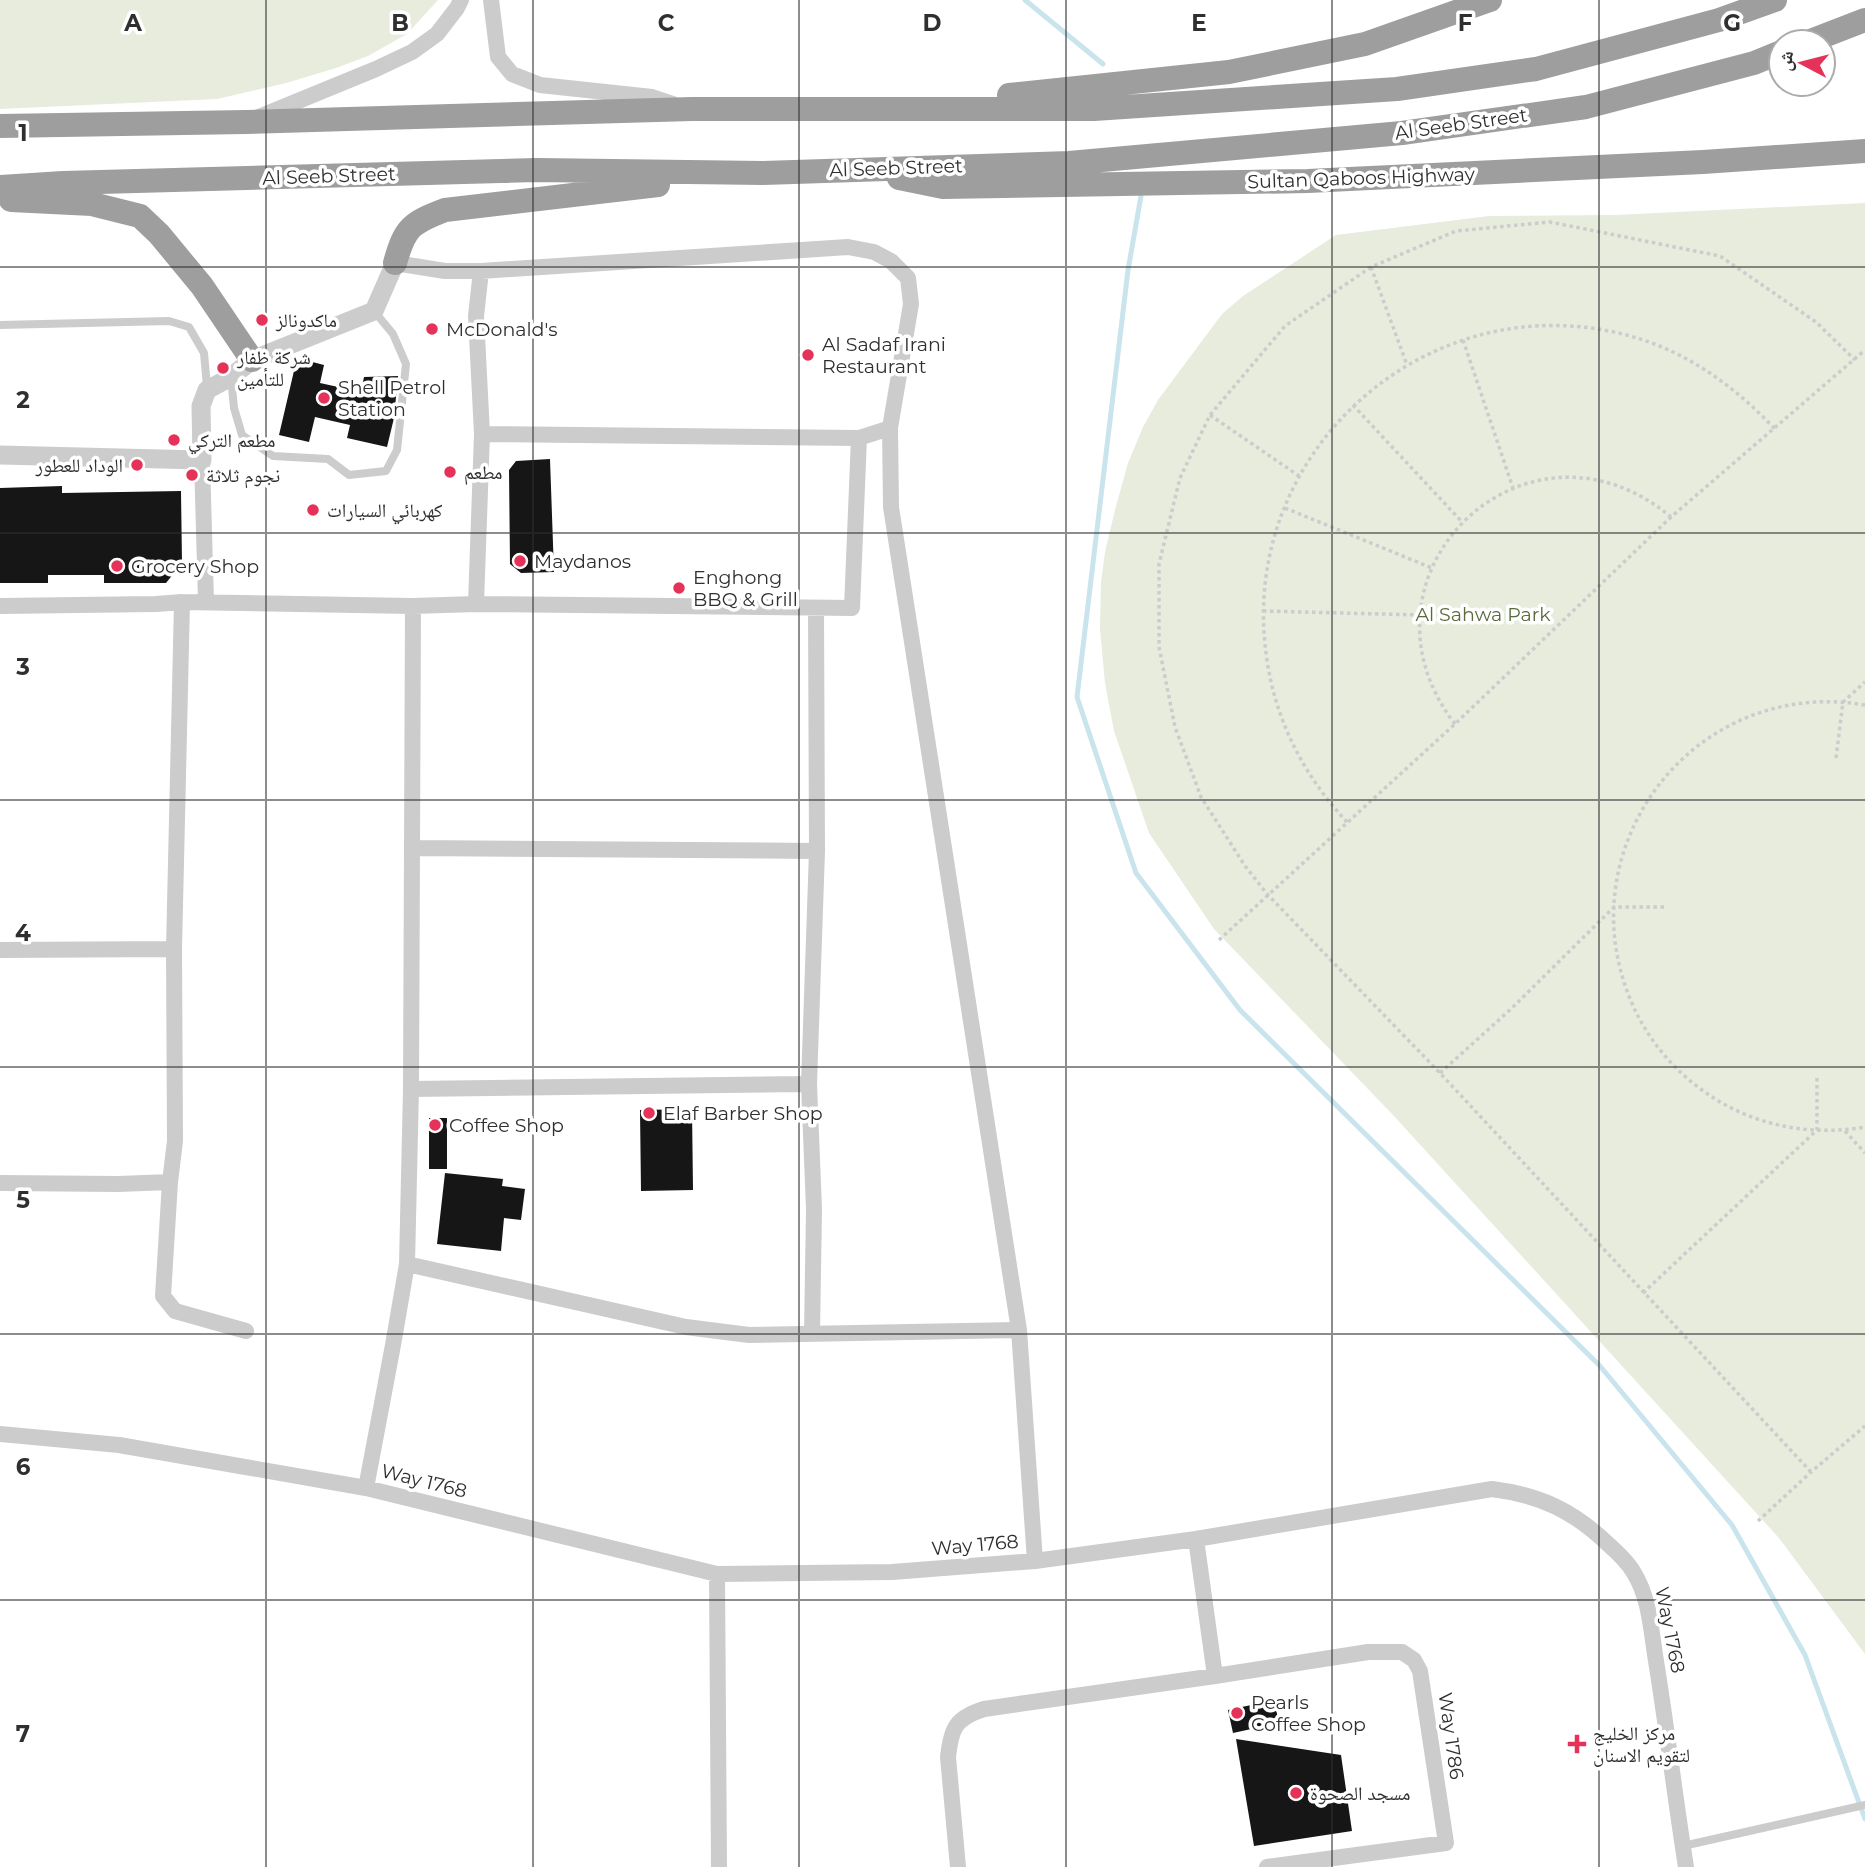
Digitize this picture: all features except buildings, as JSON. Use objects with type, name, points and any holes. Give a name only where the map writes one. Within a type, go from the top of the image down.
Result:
[{"type":"highway","points":[[911,108],[965,99],[1229,72],[1364,44],[1490,0]]},
{"type":"highway","points":[[0,126],[692,109],[1094,109],[1397,89],[1536,69],[1720,20],[1775,0]]},
{"type":"highway","points":[[1837,31],[1865,20]]},
{"type":"highway","name":"Al Seeb Street","points":[[0,187],[91,182],[537,170],[762,173],[1069,163],[1402,133],[1586,107],[1767,58]]},
{"type":"highway","name":"Sultan Qaboos Highway","points":[[857,170],[943,187],[1308,181],[1703,162],[1865,151]]},
{"type":"highway","points":[[395,263],[402,238],[419,220],[445,210],[762,173]]},
{"type":"highway","points":[[0,199],[92,204],[140,216],[159,234],[202,286],[252,360]]},
{"type":"street","points":[[246,122],[412,52],[437,34],[461,0]]},
{"type":"street","points":[[491,0],[498,57],[512,74],[540,85],[652,97],[692,109]]},
{"type":"street","points":[[206,602],[201,406],[207,390],[231,377],[252,360],[374,310],[395,263],[445,271],[481,271],[848,247],[874,252],[891,261],[908,278],[911,304],[890,428],[891,507],[1019,1330],[1035,1561]]},
{"type":"street","points":[[476,604],[482,434],[476,316],[481,271]]},
{"type":"street","points":[[482,434],[859,438],[890,428]]},
{"type":"street","points":[[0,606],[156,604],[182,601],[413,606],[476,604],[852,608],[859,438]]},
{"type":"street","points":[[0,455],[202,460]]},
{"type":"street","points":[[182,601],[174,949],[174,1141],[163,1296],[175,1311],[246,1331]]},
{"type":"street","points":[[366,1488],[407,1264],[411,1089],[413,606]]},
{"type":"street","points":[[812,1334],[814,1209],[809,1084],[817,851],[816,608]]},
{"type":"street","points":[[412,848],[817,851]]},
{"type":"street","points":[[0,950],[174,949]]},
{"type":"street","points":[[411,1089],[809,1084]]},
{"type":"street","points":[[0,1183],[170,1182]]},
{"type":"street","points":[[407,1264],[686,1327],[749,1335],[1019,1330]]},
{"type":"street","name":"Way 1768","points":[[0,1434],[119,1445],[366,1488],[717,1574],[892,1572],[1035,1561],[1196,1539],[1492,1489],[1516,1492],[1542,1500],[1579,1519],[1634,1571],[1645,1595],[1686,1867]]},
{"type":"street","points":[[1196,1539],[1215,1676]]},
{"type":"street","points":[[717,1574],[719,1867]]},
{"type":"street","name":"Way 1786","points":[[958,1867],[948,1757],[950,1740],[959,1720],[984,1709],[1368,1652],[1402,1652],[1414,1660],[1420,1671],[1446,1843],[1267,1867]]},
{"type":"lane","points":[[231,377],[234,408],[242,435],[273,456],[327,459],[349,475],[386,471],[397,450],[406,365],[393,334],[374,310]]},
{"type":"lane","points":[[0,325],[169,321],[189,327],[204,353],[207,390]]},
{"type":"lane","points":[[1683,1846],[1865,1805]]},
{"type":"path","points":[[1811,1472],[1440,1073],[1268,895],[1245,866],[1201,797],[1175,727],[1159,647],[1159,564],[1180,478],[1210,415],[1285,326],[1371,267],[1456,231],[1550,222],[1720,256],[1816,322],[1855,360]]},
{"type":"path","points":[[1371,267],[1407,365]]},
{"type":"path","points":[[1347,821],[1309,773],[1282,720],[1269,673],[1263,611],[1269,561],[1284,507],[1299,476],[1321,442],[1353,405],[1383,380],[1433,351],[1463,340],[1508,329],[1552,325],[1593,328],[1632,336],[1674,352],[1739,393],[1774,429]]},
{"type":"path","points":[[1463,340],[1513,488]]},
{"type":"path","points":[[1219,940],[1455,724],[1671,517],[1865,350]]},
{"type":"path","points":[[1353,405],[1462,523]]},
{"type":"path","points":[[1210,415],[1299,476]]},
{"type":"path","points":[[1455,724],[1436,696],[1427,676],[1421,650],[1420,615],[1424,589],[1432,568],[1443,547],[1462,523],[1484,504],[1513,488],[1558,477],[1599,480],[1626,488],[1671,517]]},
{"type":"path","points":[[1284,507],[1432,568]]},
{"type":"path","points":[[1263,611],[1420,615]]},
{"type":"path","points":[[1836,758],[1843,702],[1865,682]]},
{"type":"path","points":[[1865,705],[1843,702],[1800,703],[1757,713],[1712,735],[1685,756],[1661,780],[1637,818],[1620,862],[1614,907],[1615,941],[1624,983],[1640,1020],[1666,1057],[1690,1082],[1731,1108],[1779,1125],[1817,1130],[1865,1127]]},
{"type":"path","points":[[1440,1073],[1511,1009],[1614,907],[1665,908]]},
{"type":"path","points":[[1643,1293],[1817,1130],[1817,1077]]},
{"type":"path","points":[[1845,1130],[1865,1153]]},
{"type":"path","points":[[1758,1521],[1865,1426]]},
{"type":"green space","points":[[0,0],[438,0],[407,34],[368,56],[286,83],[217,99],[0,109]]},
{"type":"green space","name":"Al Sahwa Park","points":[[1865,203],[1865,1654],[1779,1538],[1393,1115],[1214,929],[1149,833],[1114,731],[1105,683],[1100,629],[1101,582],[1115,510],[1128,463],[1158,400],[1222,314],[1243,296],[1336,235],[1489,216],[1615,215]]},
{"type":"waterway","points":[[1025,0],[1103,64]]},
{"type":"waterway","points":[[1141,196],[1128,270],[1077,697],[1136,873],[1240,1010],[1600,1366],[1732,1525],[1805,1655],[1865,1819]]},
{"type":"place","name":"ماكدونالز","points":[[262,320]]},
{"type":"place","name":"McDonald's","points":[[432,329]]},
{"type":"place","name":"Al Sadaf Irani Restaurant","points":[[808,355]]},
{"type":"place","name":"شركة ظفار للتأمين","points":[[223,368]]},
{"type":"place","name":"Shell Petrol Station","points":[[324,398]]},
{"type":"place","name":"مطعم التركي","points":[[174,440]]},
{"type":"place","name":"الوداد للعطور","points":[[137,465]]},
{"type":"place","name":"مطعم","points":[[450,472]]},
{"type":"place","name":"نجوم ثلاثة","points":[[192,475]]},
{"type":"place","name":"كهربائي السيارات","points":[[313,510]]},
{"type":"place","name":"Maydanos","points":[[520,561]]},
{"type":"place","name":"Grocery Shop","points":[[117,566]]},
{"type":"place","name":"Enghong BBQ & Grill","points":[[679,588]]},
{"type":"place","name":"Elaf Barber Shop","points":[[649,1113]]},
{"type":"place","name":"Coffee Shop","points":[[435,1125]]},
{"type":"place","name":"Pearls Coffee Shop","points":[[1237,1713]]},
{"type":"place","name":"مركز الخليج لتقويم الاسنان","points":[[1577,1744]]},
{"type":"place","name":"مسجد الصحوة","points":[[1296,1793]]}]
